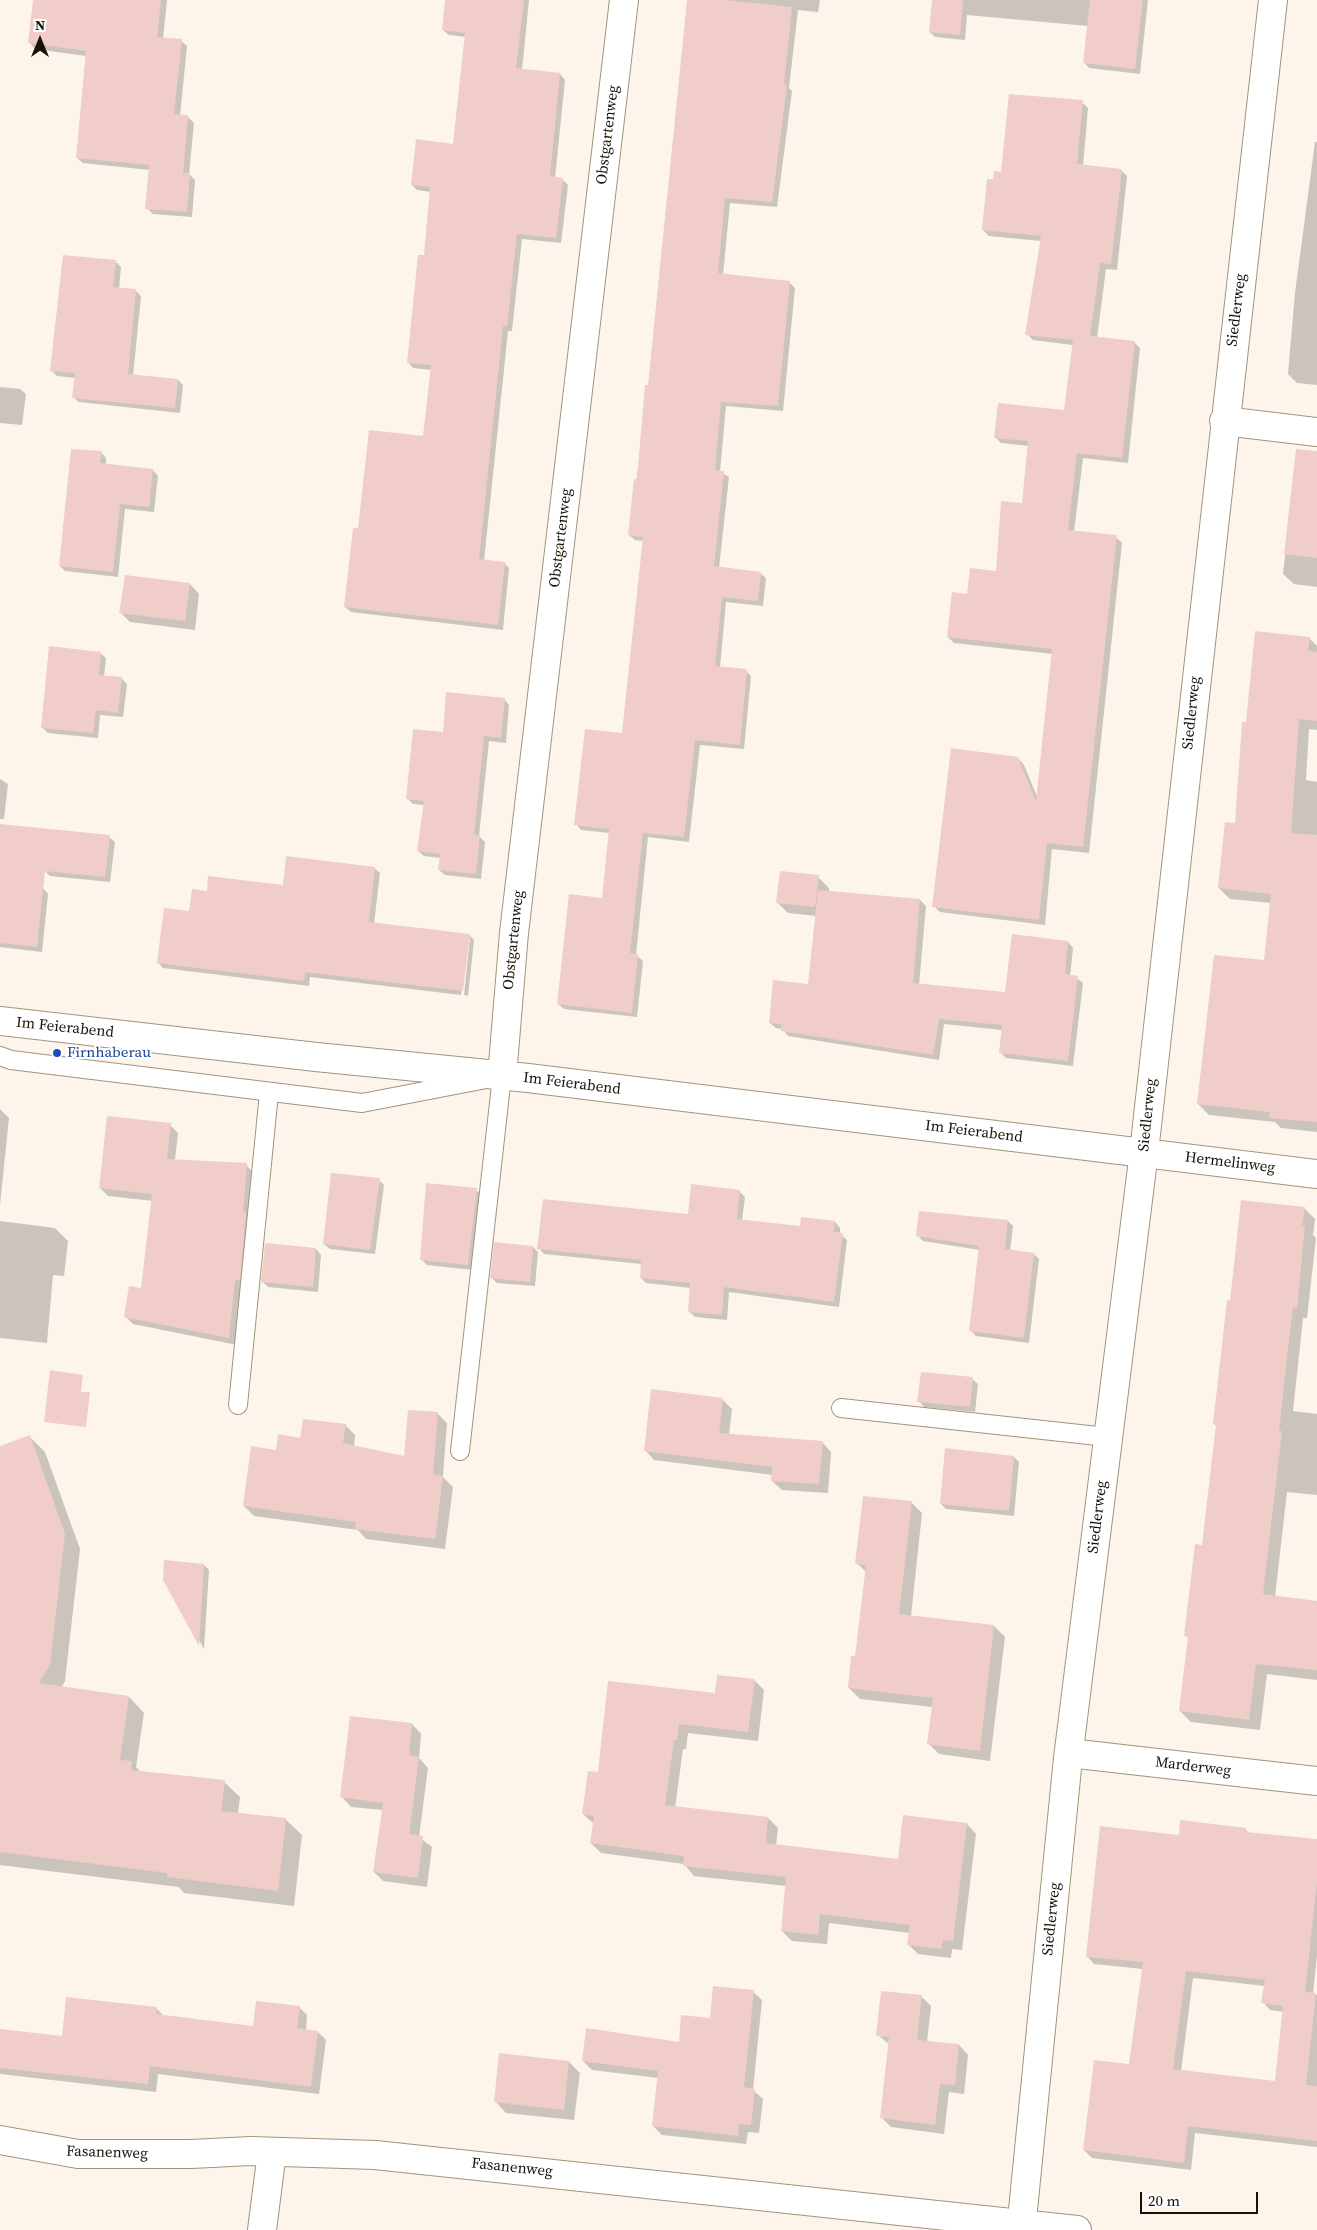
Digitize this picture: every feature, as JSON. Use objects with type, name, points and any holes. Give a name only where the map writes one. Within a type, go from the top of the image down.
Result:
[{"type":"street","name":"Obstgartenweg","points":[[502,1076],[514,933],[624,0]]},
{"type":"street","name":"Siedlerweg","points":[[1022,2227],[1070,1753],[1144,1152],[1224,421],[1273,0]]},
{"type":"street","points":[[1224,421],[1317,432]]},
{"type":"street","name":"Im Feierabend","points":[[0,1021],[502,1076],[1144,1152]]},
{"type":"street","name":"Hermelinweg","points":[[1144,1152],[1317,1174]]},
{"type":"street","name":"Marderweg","points":[[1070,1753],[1317,1781]]},
{"type":"street","name":"Fasanenweg","points":[[0,2140],[78,2154],[272,2152],[375,2155],[444,2161],[1022,2227],[1077,2230]]},
{"type":"street","points":[[262,2230],[272,2152]]},
{"type":"lane","points":[[0,1056],[11,1060],[362,1103],[502,1076],[460,1451]]},
{"type":"lane","points":[[238,1405],[269,1093]]},
{"type":"lane","points":[[841,1408],[1108,1437]]},
{"type":"building","points":[[33,0],[161,0],[157,37],[182,39],[174,114],[188,115],[183,173],[190,173],[187,212],[145,209],[149,165],[76,158],[86,51],[28,43]]},
{"type":"building","points":[[445,0],[524,0],[516,68],[560,73],[550,176],[563,178],[556,238],[517,234],[507,326],[503,326],[479,559],[505,562],[498,625],[344,607],[353,528],[358,528],[369,430],[423,436],[431,365],[407,363],[418,255],[424,255],[430,187],[411,185],[416,139],[453,144],[465,33],[442,30]]},
{"type":"building","points":[[687,0],[725,0],[792,7],[784,84],[787,85],[772,202],[725,198],[718,273],[790,281],[778,406],[721,402],[715,470],[724,471],[714,566],[761,572],[758,601],[722,597],[715,666],[747,669],[740,745],[695,740],[684,837],[643,833],[630,953],[638,954],[632,1013],[557,1004],[569,894],[602,898],[609,829],[574,825],[585,729],[622,733],[643,537],[628,535],[634,479],[637,479],[645,385],[648,385]]},
{"type":"building","points":[[932,0],[963,0],[960,35],[929,32]]},
{"type":"building","points":[[1090,0],[1143,0],[1135,69],[1083,63]]},
{"type":"building","points":[[1009,94],[1083,100],[1077,164],[1122,169],[1111,264],[1100,263],[1090,336],[1135,341],[1122,458],[1077,453],[1068,530],[1117,535],[1083,847],[1047,843],[1039,920],[932,907],[951,748],[1018,757],[1036,801],[1052,649],[947,637],[952,592],[967,594],[970,568],[996,571],[1001,501],[1022,503],[1028,441],[994,438],[998,403],[1064,410],[1073,340],[1025,335],[1041,236],[982,230],[987,179],[993,179],[994,171],[1001,172]]},
{"type":"building","points":[[63,255],[116,260],[113,287],[136,289],[128,374],[178,379],[175,408],[72,398],[75,373],[50,371]]},
{"type":"building","points":[[71,449],[102,451],[100,463],[153,469],[149,507],[120,504],[113,572],[59,566]]},
{"type":"building","points":[[1296,449],[1317,451],[1317,558],[1284,554]]},
{"type":"building","points":[[125,575],[190,583],[185,621],[119,613]]},
{"type":"building","points":[[1255,631],[1310,637],[1308,651],[1317,652],[1317,721],[1299,719],[1291,833],[1317,835],[1317,1122],[1269,1118],[1270,1112],[1197,1104],[1214,955],[1264,960],[1271,894],[1218,888],[1225,822],[1235,823],[1242,722],[1246,722]]},
{"type":"building","points":[[49,646],[101,652],[99,675],[122,677],[118,713],[96,710],[93,733],[41,728]]},
{"type":"building","points":[[446,692],[505,698],[501,738],[484,736],[474,835],[480,835],[476,874],[438,870],[440,854],[417,851],[424,801],[406,799],[413,729],[443,732]]},
{"type":"building","points":[[0,824],[110,835],[105,877],[45,871],[37,947],[0,943]]},
{"type":"building","points":[[286,856],[375,867],[369,922],[470,934],[463,991],[305,972],[304,981],[157,963],[164,908],[189,911],[192,889],[207,891],[208,876],[283,885]]},
{"type":"building","points":[[780,871],[819,875],[815,907],[776,903]]},
{"type":"building","points":[[818,890],[920,899],[913,983],[1005,992],[1012,934],[1068,941],[1065,974],[1078,976],[1068,1061],[999,1053],[1002,1025],[939,1019],[933,1055],[781,1031],[781,1024],[769,1023],[773,980],[808,984]]},
{"type":"building","points":[[107,1116],[171,1123],[167,1159],[247,1163],[243,1212],[246,1212],[240,1280],[235,1280],[229,1338],[124,1317],[129,1286],[141,1288],[152,1194],[99,1188]]},
{"type":"building","points":[[331,1173],[380,1178],[370,1250],[323,1244]]},
{"type":"building","points":[[426,1183],[477,1188],[468,1265],[420,1260]]},
{"type":"building","points":[[691,1184],[740,1190],[737,1219],[800,1226],[801,1217],[835,1221],[834,1232],[843,1233],[834,1302],[724,1287],[722,1315],[688,1312],[690,1283],[640,1278],[641,1260],[537,1249],[543,1199],[688,1214]]},
{"type":"building","points":[[1241,1200],[1305,1207],[1302,1225],[1305,1226],[1297,1308],[1293,1307],[1279,1431],[1282,1431],[1263,1594],[1317,1601],[1317,1670],[1256,1664],[1249,1720],[1179,1711],[1188,1636],[1184,1636],[1195,1544],[1202,1545],[1216,1424],[1213,1424],[1227,1300],[1230,1301]]},
{"type":"building","points":[[919,1211],[1008,1220],[1005,1249],[1034,1253],[1024,1338],[969,1331],[979,1246],[916,1236]]},
{"type":"building","points":[[494,1242],[533,1246],[530,1282],[490,1278]]},
{"type":"building","points":[[265,1243],[316,1248],[313,1287],[261,1282]]},
{"type":"building","points":[[50,1370],[83,1375],[81,1392],[90,1392],[86,1427],[44,1422]]},
{"type":"building","points":[[921,1372],[973,1377],[970,1407],[917,1402]]},
{"type":"building","points":[[651,1389],[723,1398],[719,1433],[823,1441],[819,1484],[771,1481],[772,1467],[644,1451]]},
{"type":"building","points":[[408,1410],[438,1412],[433,1474],[443,1476],[435,1539],[355,1529],[356,1522],[243,1506],[251,1446],[276,1450],[278,1434],[300,1438],[303,1419],[346,1424],[343,1443],[404,1456]]},
{"type":"building","points":[[30,1435],[65,1534],[50,1665],[39,1683],[129,1696],[120,1760],[132,1761],[131,1770],[225,1780],[221,1811],[286,1818],[278,1891],[167,1877],[167,1873],[0,1852],[0,1446]]},
{"type":"building","points":[[945,1448],[1014,1456],[1009,1511],[940,1504]]},
{"type":"building","points":[[863,1496],[912,1501],[899,1614],[994,1625],[980,1751],[927,1744],[933,1698],[848,1688],[851,1656],[855,1656],[866,1565],[855,1564]]},
{"type":"building","points":[[164,1560],[204,1564],[199,1646],[163,1580]]},
{"type":"building","points":[[717,1675],[755,1679],[748,1732],[679,1724],[677,1740],[674,1740],[665,1805],[768,1817],[766,1843],[898,1859],[903,1815],[967,1823],[953,1941],[943,1940],[941,1949],[907,1945],[910,1925],[820,1914],[818,1935],[781,1931],[786,1877],[683,1866],[684,1856],[590,1843],[594,1816],[582,1814],[588,1771],[598,1772],[608,1681],[715,1693]]},
{"type":"building","points":[[350,1716],[412,1723],[409,1755],[419,1757],[409,1834],[423,1836],[418,1878],[373,1872],[383,1803],[340,1797]]},
{"type":"building","points":[[1180,1820],[1246,1828],[1246,1832],[1317,1839],[1317,1882],[1305,1992],[1316,1993],[1306,2085],[1317,2086],[1317,2141],[1188,2126],[1184,2163],[1083,2150],[1094,2060],[1129,2064],[1143,1962],[1086,1957],[1100,1826],[1179,1835]],"holes":[[[1186,1971],[1265,1980],[1261,2003],[1283,2006],[1275,2081],[1173,2069]]]},
{"type":"building","points":[[713,1986],[754,1990],[744,2087],[755,2089],[751,2125],[739,2124],[738,2136],[652,2126],[658,2071],[582,2061],[586,2028],[679,2042],[681,2015],[710,2018]]},
{"type":"building","points":[[881,1991],[922,1995],[917,2040],[959,2044],[955,2085],[940,2084],[935,2125],[880,2118],[889,2037],[876,2036]]},
{"type":"building","points":[[66,1997],[157,2007],[156,2014],[253,2026],[256,2001],[300,2006],[297,2028],[318,2031],[311,2087],[150,2066],[148,2084],[0,2068],[0,2029],[62,2036]]},
{"type":"building","points":[[499,2053],[569,2061],[564,2110],[494,2102]]},
{"type":"place","name":"Firnhaberau","points":[[57,1053]]}]
